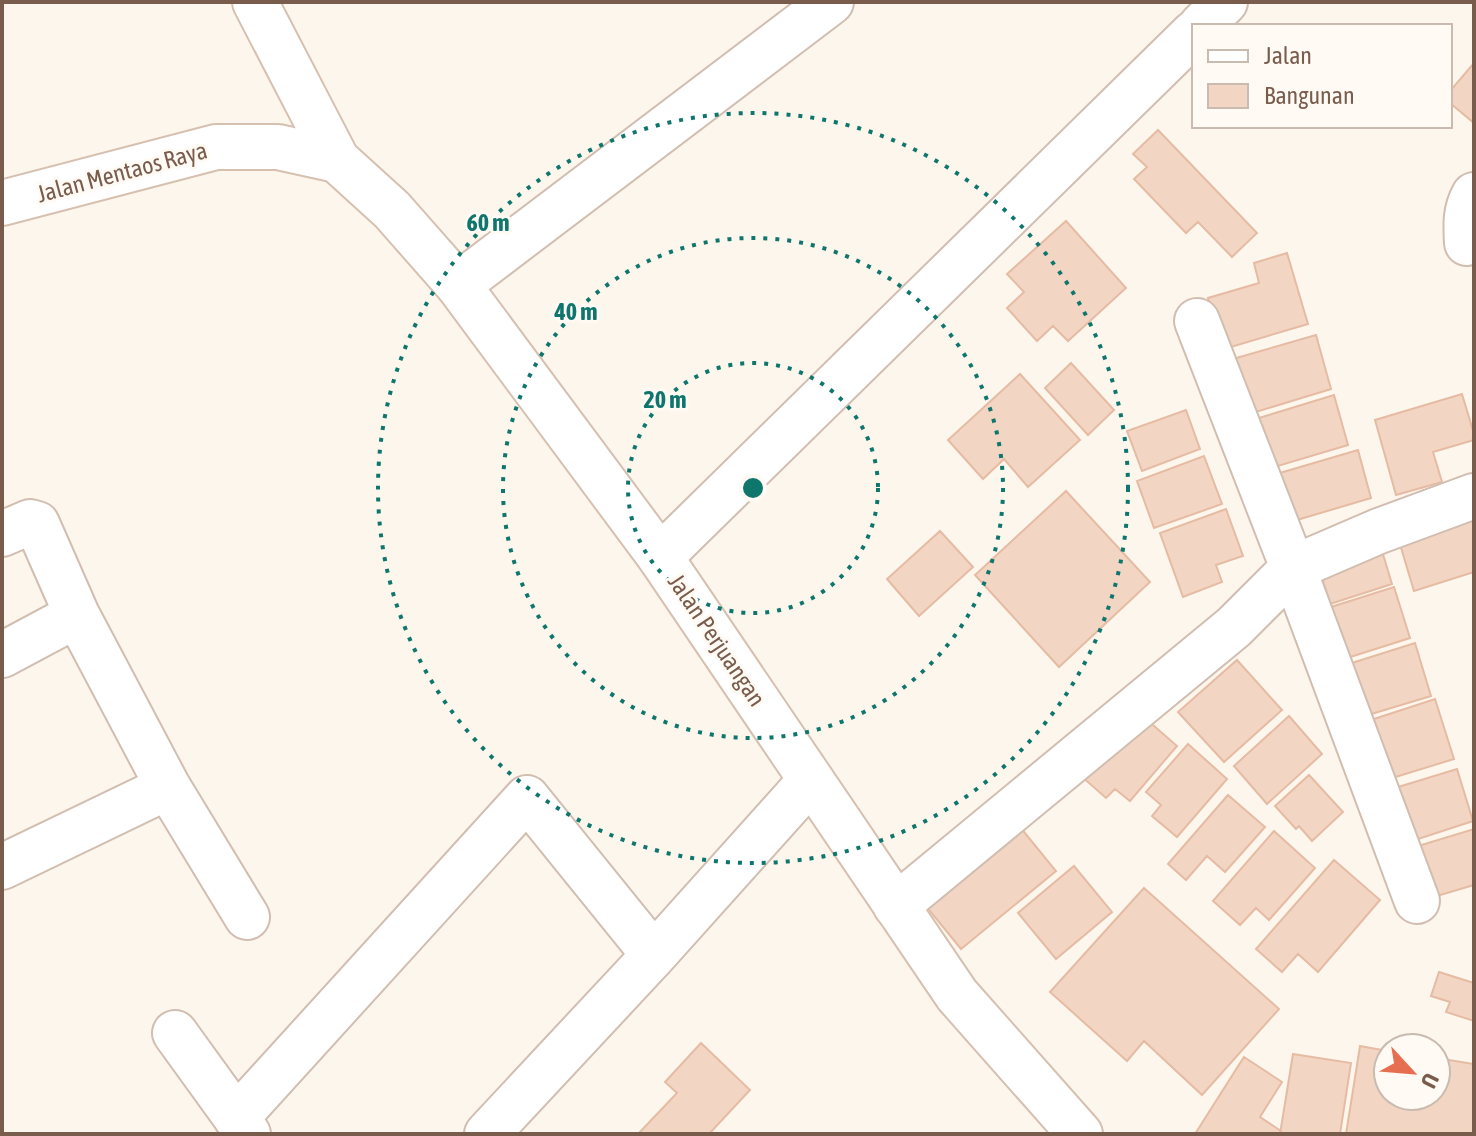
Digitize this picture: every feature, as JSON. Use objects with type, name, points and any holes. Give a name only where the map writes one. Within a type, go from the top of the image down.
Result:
[{"type":"street","points":[[255,2],[337,160]]},
{"type":"street","points":[[458,285],[831,2]]},
{"type":"street","points":[[1203,24],[1225,2]]},
{"type":"street","points":[[660,557],[1192,35]]},
{"type":"street","name":"Jalan Mentaos Raya","points":[[2,203],[216,147],[278,147],[337,160]]},
{"type":"street","name":"Jalan Perjuangan","points":[[337,160],[392,210],[458,285],[660,557],[957,995],[1080,1134]]},
{"type":"street","points":[[1472,248],[1466,217],[1474,195]]},
{"type":"street","points":[[1197,321],[1417,901]]},
{"type":"street","points":[[896,906],[1234,627],[1293,568],[1379,531],[1474,496]]},
{"type":"street","points":[[2,534],[30,522],[37,524],[77,615],[168,787],[247,917]]},
{"type":"street","points":[[2,655],[77,615]]},
{"type":"street","points":[[487,1134],[811,780]]},
{"type":"street","points":[[2,867],[168,787]]},
{"type":"street","points":[[175,1033],[242,1126],[527,798],[654,955]]},
{"type":"building","points":[[1474,63],[1474,123],[1452,105],[1452,89]]},
{"type":"building","points":[[1158,130],[1257,233],[1232,257],[1198,222],[1186,233],[1134,179],[1147,167],[1133,154]]},
{"type":"building","points":[[1066,221],[1126,288],[1068,341],[1053,326],[1037,341],[1007,308],[1024,292],[1007,274]]},
{"type":"building","points":[[1287,253],[1308,324],[1224,349],[1208,298],[1259,283],[1254,263]]},
{"type":"building","points":[[1316,335],[1331,389],[1249,414],[1233,359]]},
{"type":"building","points":[[1071,363],[1114,410],[1088,435],[1045,388]]},
{"type":"building","points":[[1020,374],[1080,440],[1028,487],[1004,459],[983,479],[948,440]]},
{"type":"building","points":[[1462,394],[1474,440],[1433,452],[1442,482],[1396,495],[1375,420]]},
{"type":"building","points":[[1334,395],[1348,445],[1261,471],[1246,422]]},
{"type":"building","points":[[1186,410],[1200,449],[1142,471],[1127,431]]},
{"type":"building","points":[[1358,450],[1371,498],[1287,523],[1273,475]]},
{"type":"building","points":[[1204,456],[1222,504],[1154,528],[1137,481]]},
{"type":"building","points":[[1066,491],[1150,582],[1059,667],[975,575]]},
{"type":"building","points":[[1226,509],[1243,556],[1216,565],[1222,582],[1183,597],[1160,533]]},
{"type":"building","points":[[1474,517],[1474,572],[1414,591],[1399,541]]},
{"type":"building","points":[[940,531],[973,567],[919,616],[887,579]]},
{"type":"building","points":[[1379,541],[1392,584],[1330,604],[1317,561]]},
{"type":"building","points":[[1394,587],[1410,638],[1344,659],[1328,608]]},
{"type":"building","points":[[1415,643],[1431,696],[1368,715],[1352,663]]},
{"type":"building","points":[[1237,660],[1282,710],[1224,762],[1178,712]]},
{"type":"building","points":[[1435,699],[1454,759],[1389,779],[1371,720]]},
{"type":"building","points":[[1137,711],[1177,746],[1130,801],[1115,789],[1106,798],[1081,776]]},
{"type":"building","points":[[1289,716],[1322,754],[1267,804],[1234,766]]},
{"type":"building","points":[[1188,744],[1227,779],[1177,837],[1152,816],[1161,805],[1146,792]]},
{"type":"building","points":[[1457,769],[1473,821],[1412,841],[1395,788]]},
{"type":"building","points":[[1309,775],[1343,812],[1312,841],[1275,806]]},
{"type":"building","points":[[1228,795],[1265,827],[1225,872],[1207,856],[1186,880],[1168,864]]},
{"type":"building","points":[[1020,827],[1056,871],[961,949],[925,905]]},
{"type":"building","points":[[1474,829],[1474,885],[1430,898],[1415,847]]},
{"type":"building","points":[[1274,831],[1315,868],[1269,920],[1256,908],[1240,925],[1213,901]]},
{"type":"building","points":[[1334,860],[1380,900],[1318,972],[1298,954],[1282,972],[1256,949]]},
{"type":"building","points":[[1074,866],[1112,912],[1056,959],[1018,913]]},
{"type":"building","points":[[1144,888],[1279,1009],[1202,1095],[1144,1041],[1127,1061],[1050,992]]},
{"type":"building","points":[[1439,972],[1474,983],[1474,1021],[1446,1012],[1450,1002],[1431,996]]},
{"type":"building","points":[[701,1043],[750,1090],[709,1134],[638,1134],[677,1093],[665,1082]]},
{"type":"building","points":[[1360,1046],[1372,1048],[1372,1112],[1452,1112],[1452,1061],[1474,1064],[1474,1134],[1346,1134]]},
{"type":"building","points":[[1293,1054],[1351,1063],[1340,1134],[1280,1134]]},
{"type":"building","points":[[1244,1057],[1282,1082],[1260,1117],[1281,1131],[1279,1134],[1195,1134]]}]
